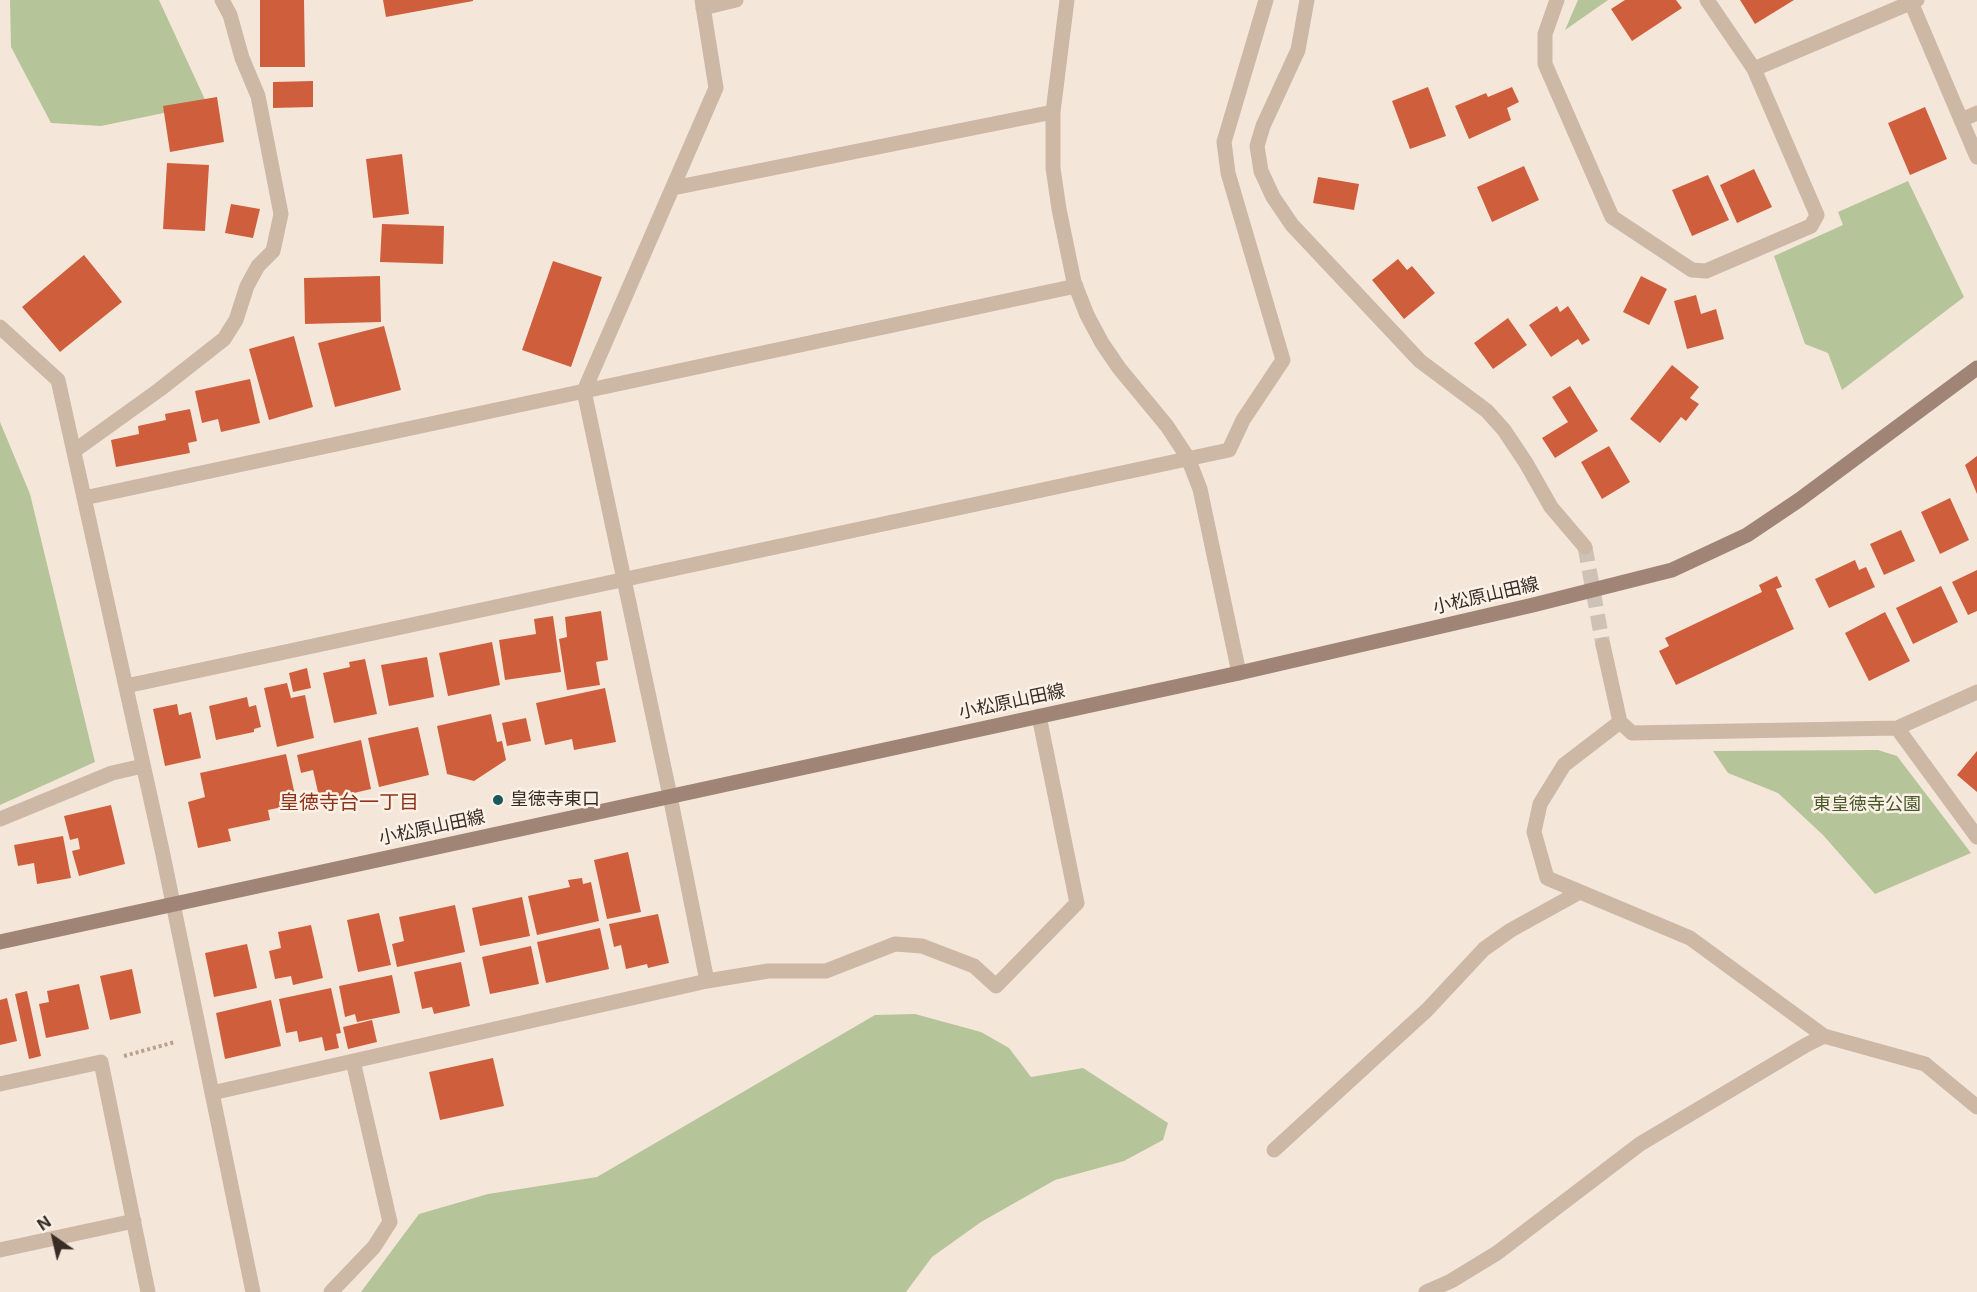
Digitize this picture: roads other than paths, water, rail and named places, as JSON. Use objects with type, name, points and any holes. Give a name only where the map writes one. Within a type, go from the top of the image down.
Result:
[{"type":"street","points":[[74,451],[159,390],[224,339],[236,320],[247,286],[258,266],[273,250],[281,214],[258,96],[242,58],[230,15],[222,0]]},
{"type":"street","points":[[707,981],[584,391],[716,88],[702,4],[736,0]]},
{"type":"street","points":[[1067,0],[1053,112],[1053,168],[1059,209],[1076,285],[1087,315],[1102,343],[1119,368],[1167,426],[1188,458],[1200,489],[1239,673]]},
{"type":"street","points":[[126,686],[1229,450],[1243,420],[1283,360],[1228,173],[1224,142],[1266,0]]},
{"type":"street","points":[[1307,0],[1298,51],[1263,126],[1257,146],[1261,171],[1273,197],[1292,225],[1420,361],[1487,411],[1504,430],[1551,507],[1585,547]]},
{"type":"street","points":[[1557,0],[1545,34],[1545,64],[1612,217],[1692,270],[1706,271],[1811,226],[1817,215],[1754,69],[1707,0]]},
{"type":"street","points":[[1754,69],[1912,1],[1977,157]]},
{"type":"street","points":[[673,188],[1053,112]]},
{"type":"street","points":[[1961,120],[1977,112]]},
{"type":"street","points":[[84,498],[1076,285]]},
{"type":"street","points":[[0,327],[58,380],[173,904],[253,1292]]},
{"type":"street","name":"小松原山田線","points":[[0,942],[1239,673],[1533,605],[1672,570],[1747,535],[1977,368]]},
{"type":"street","points":[[1603,645],[1620,722],[1632,733],[1897,728],[1977,692]]},
{"type":"street","points":[[212,1094],[707,981],[768,971],[826,971],[895,944],[922,946],[974,966],[996,986],[1077,903],[1039,716]]},
{"type":"street","points":[[1620,722],[1564,765],[1540,804],[1534,832],[1547,878],[1578,893],[1690,938],[1824,1036],[1925,1064],[1977,1107]]},
{"type":"street","points":[[1897,728],[1977,837]]},
{"type":"street","points":[[0,819],[112,773],[143,766]]},
{"type":"street","points":[[1274,1150],[1427,1010],[1484,949],[1510,930],[1578,893]]},
{"type":"street","points":[[1426,1292],[1451,1281],[1497,1253],[1640,1144],[1824,1036]]},
{"type":"street","points":[[331,1292],[374,1247],[390,1222],[353,1061]]},
{"type":"street","points":[[0,1084],[101,1062],[148,1292]]},
{"type":"street","points":[[0,1250],[134,1221]]},
{"type":"tunnel","points":[[1585,547],[1603,645]]},
{"type":"place","name":"皇徳寺東口","points":[[498,800]]},
{"type":"district","name":"皇徳寺台一丁目","points":[[349,803]]},
{"type":"park label","name":"東皇徳寺公園","points":[[1867,805]]}]
